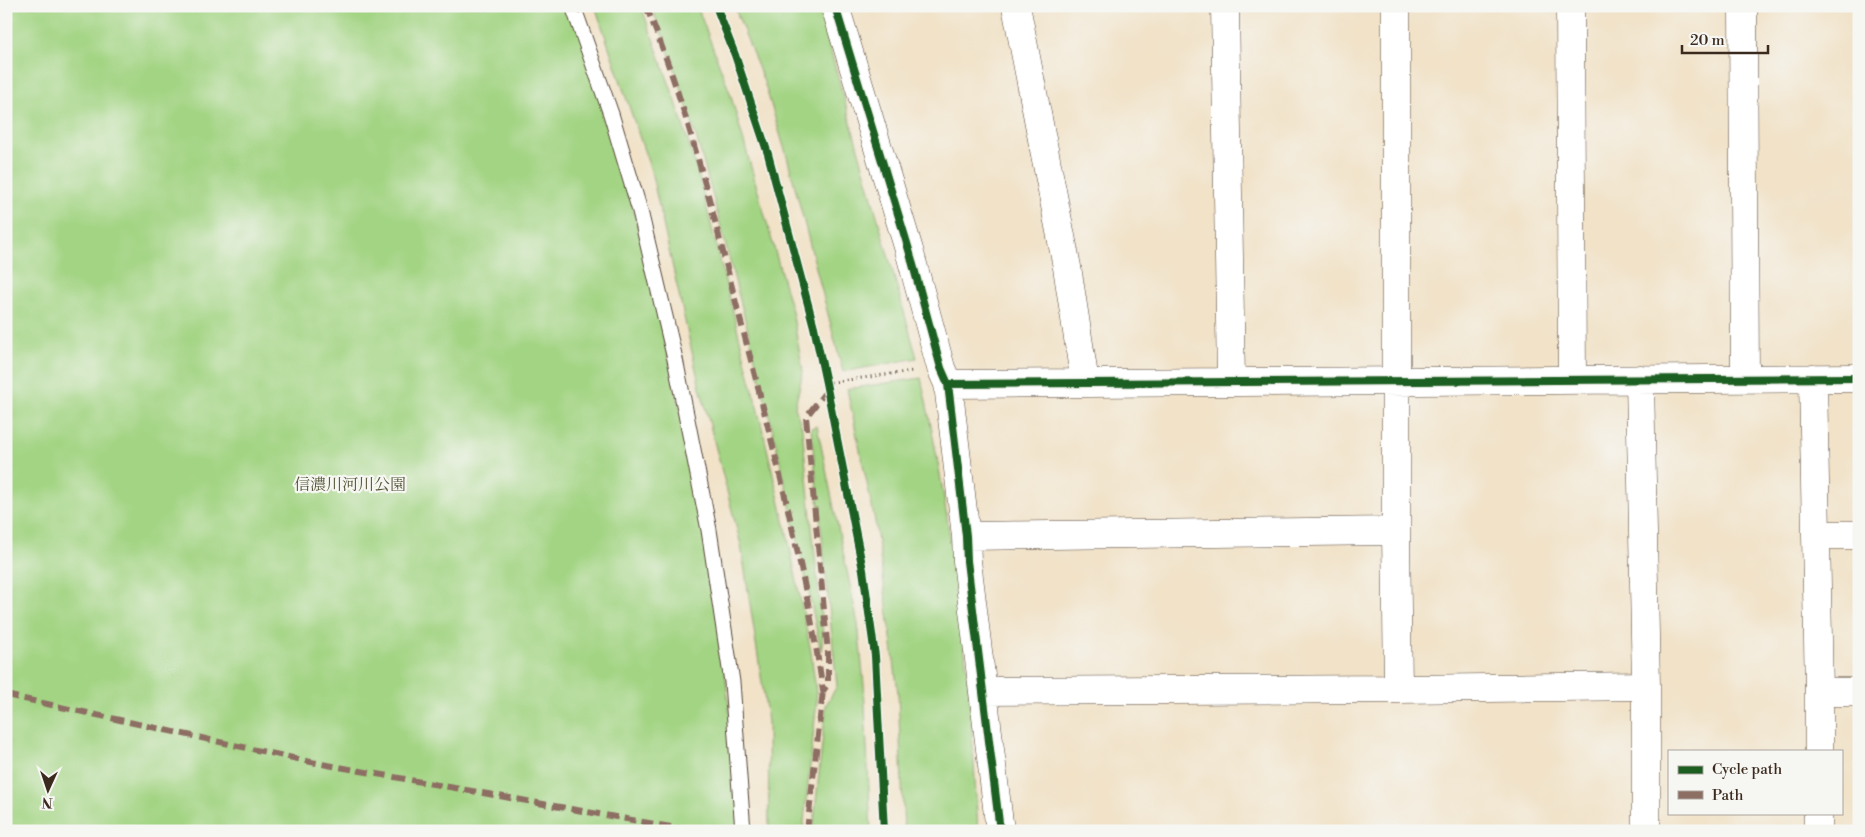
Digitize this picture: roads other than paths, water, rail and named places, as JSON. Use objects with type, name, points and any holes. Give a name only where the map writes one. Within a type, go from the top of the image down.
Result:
[{"type":"street","points":[[836,6],[909,250],[944,376],[966,536],[967,561],[1000,831]]},
{"type":"street","points":[[1016,6],[1065,257],[1085,383]]},
{"type":"street","points":[[1225,6],[1231,382]]},
{"type":"street","points":[[1396,6],[1396,531],[1398,690]]},
{"type":"street","points":[[1570,6],[1572,380]]},
{"type":"street","points":[[1742,6],[1746,378]]},
{"type":"street","points":[[944,376],[1085,383],[1859,378]]},
{"type":"street","points":[[1813,378],[1820,692],[1819,750]]},
{"type":"street","points":[[1640,379],[1646,686],[1646,831]]},
{"type":"street","points":[[966,536],[1396,531]]},
{"type":"street","points":[[1817,535],[1859,535]]},
{"type":"street","points":[[982,691],[1398,690],[1646,686]]},
{"type":"street","points":[[1820,692],[1859,692]]},
{"type":"street","points":[[1818,814],[1818,831]]},
{"type":"lane","points":[[573,6],[611,114],[640,211],[677,368],[709,530],[732,682],[743,831]]},
{"type":"park label","name":"信濃川河川公園","points":[[350,485]]}]
